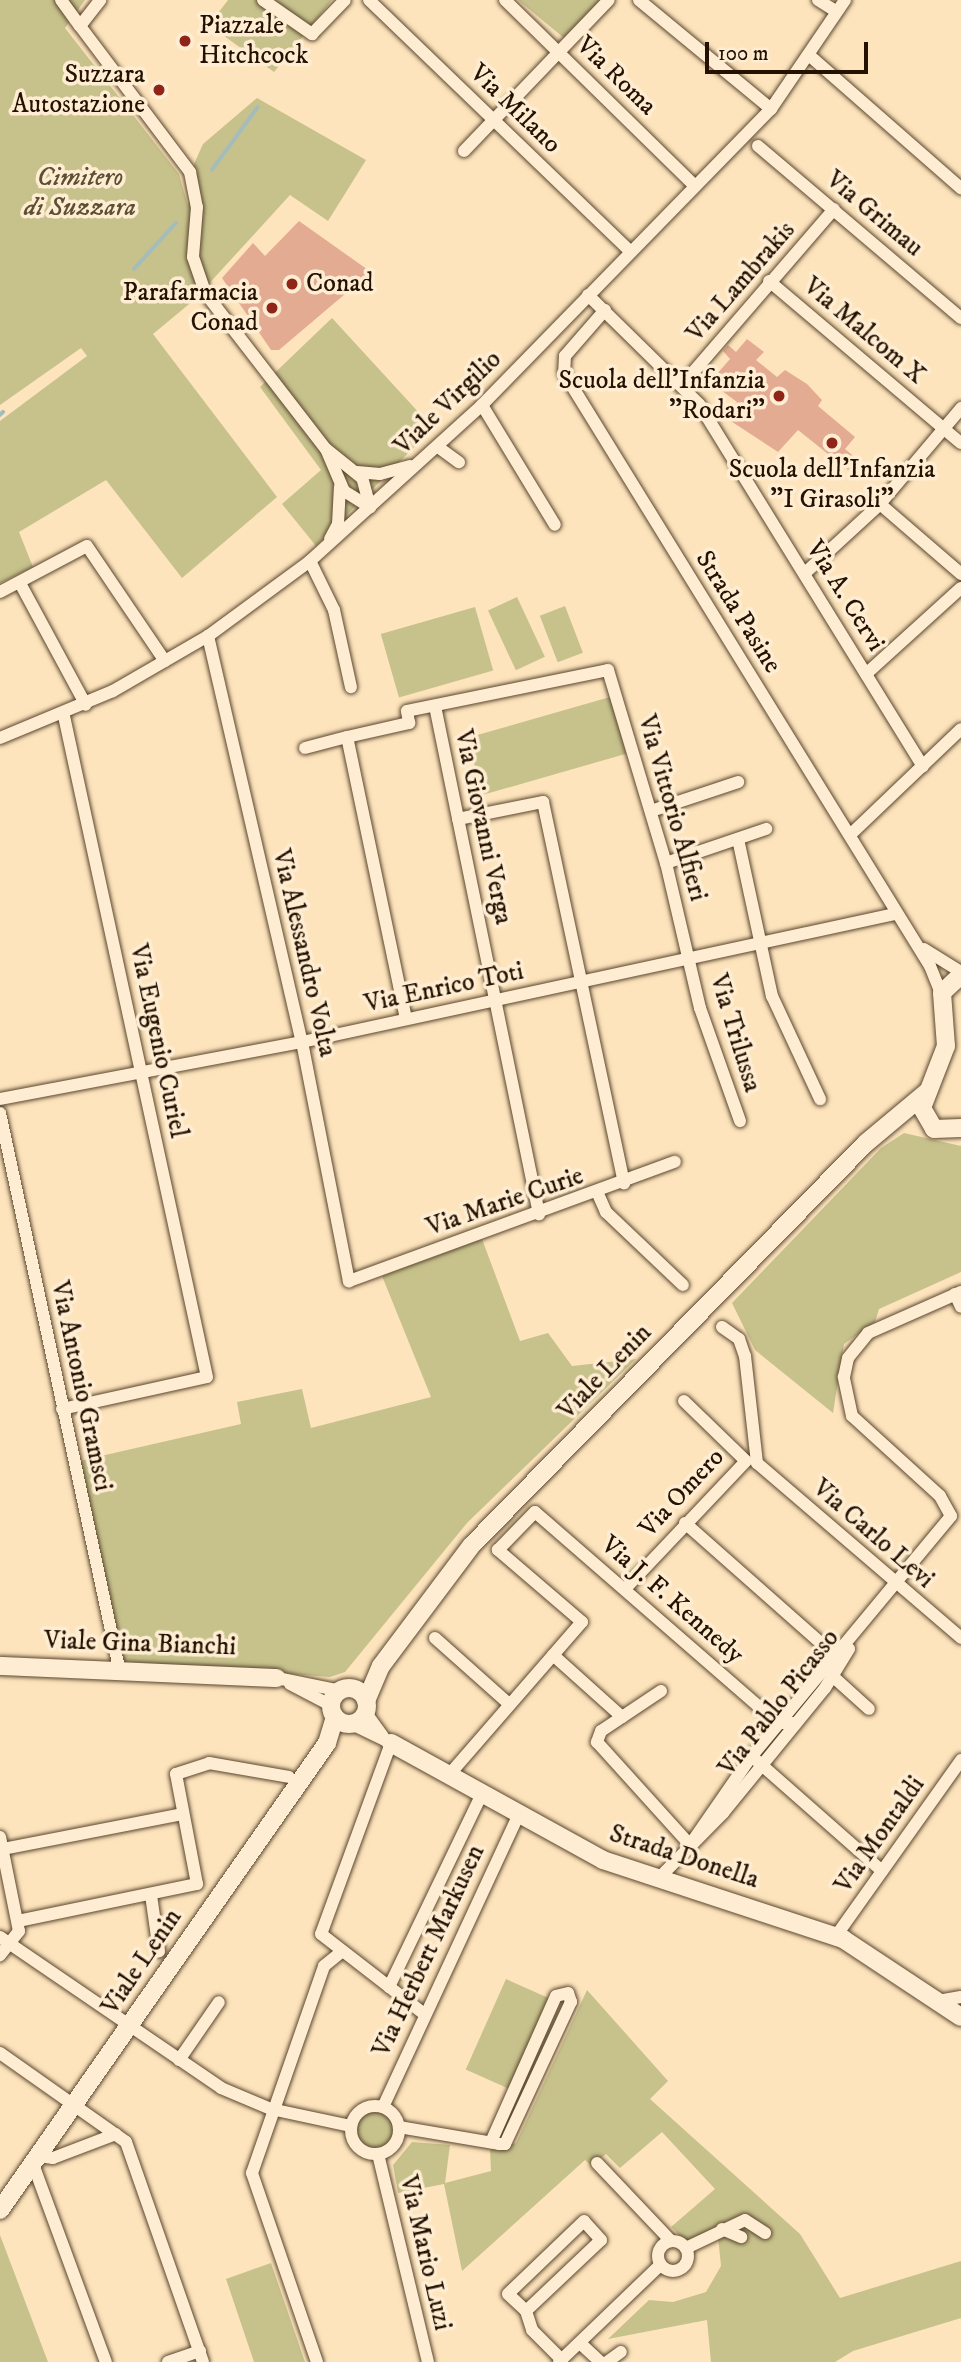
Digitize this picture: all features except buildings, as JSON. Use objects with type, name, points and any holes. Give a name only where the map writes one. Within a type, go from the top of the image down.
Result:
[{"type":"main road","points":[[951,1131],[922,1108],[946,1046],[942,995],[961,974]]},
{"type":"main road","name":"Viale Lenin","points":[[0,2210],[349,1708],[472,1545],[882,1129],[926,1092]]},
{"type":"main road","points":[[882,1129],[909,1123],[951,1131]]},
{"type":"main road","name":"Viale Gina Bianchi","points":[[0,1666],[119,1668],[277,1678]]},
{"type":"main road","name":"Strada Donella","points":[[391,1743],[518,1816],[603,1860],[836,1936],[961,2017]]},
{"type":"street","points":[[61,0],[190,172],[197,207],[193,257],[206,294],[326,449],[354,471],[367,486],[370,508]]},
{"type":"street","points":[[80,26],[100,0]]},
{"type":"street","points":[[263,0],[314,34],[345,0]]},
{"type":"street","name":"Via Milano","points":[[369,0],[630,251]]},
{"type":"street","name":"Via Roma","points":[[505,0],[695,186]]},
{"type":"street","points":[[464,151],[495,122],[609,0]]},
{"type":"street","points":[[639,0],[771,109]]},
{"type":"street","points":[[818,0],[837,12]]},
{"type":"street","name":"Viale Virgilio","points":[[0,738],[64,716],[165,662],[208,636],[310,561],[482,405],[771,109],[810,56],[845,0]]},
{"type":"street","points":[[810,56],[961,188]]},
{"type":"street","name":"Via Grimau","points":[[758,146],[961,318]]},
{"type":"street","name":"Via Lambrakis","points":[[683,384],[769,281],[834,209]]},
{"type":"street","name":"Via Malcom X","points":[[769,281],[961,443]]},
{"type":"street","name":"Via A. Cervi","points":[[589,295],[683,384],[805,573],[923,766]]},
{"type":"street","name":"Strada Pasine","points":[[605,310],[565,356],[564,373],[850,835],[895,914],[916,942]]},
{"type":"street","points":[[482,405],[555,525]]},
{"type":"street","points":[[805,573],[880,504],[961,408]]},
{"type":"street","points":[[438,447],[458,462]]},
{"type":"street","points":[[326,449],[349,496],[370,508]]},
{"type":"street","points":[[354,471],[399,472],[423,460]]},
{"type":"street","points":[[326,547],[338,524],[339,479]]},
{"type":"street","points":[[880,504],[961,574]]},
{"type":"street","points":[[0,592],[21,585],[87,546],[165,662]]},
{"type":"street","points":[[310,561],[334,610],[351,687]]},
{"type":"street","points":[[21,585],[86,705]]},
{"type":"street","points":[[866,674],[961,588]]},
{"type":"street","name":"Via Alessandro Volta","points":[[208,636],[302,1042],[349,1281]]},
{"type":"street","name":"Via Vittorio Alfieri","points":[[435,706],[608,670],[666,863],[689,958]]},
{"type":"street","points":[[305,748],[409,723],[407,712],[435,706]]},
{"type":"street","name":"Via Giovanni Verga","points":[[435,706],[539,1214]]},
{"type":"street","name":"Via Eugenio Curiel","points":[[62,1409],[207,1377],[64,716]]},
{"type":"street","points":[[850,835],[961,729]]},
{"type":"street","points":[[347,737],[406,1019]]},
{"type":"street","points":[[651,811],[738,782]]},
{"type":"street","points":[[458,819],[543,802],[624,1184]]},
{"type":"street","points":[[666,863],[766,829]]},
{"type":"street","points":[[738,839],[772,996],[820,1099]]},
{"type":"street","name":"Via Enrico Toti","points":[[0,1098],[302,1042],[895,914]]},
{"type":"street","points":[[916,942],[961,974]]},
{"type":"street","points":[[916,942],[942,995]]},
{"type":"street","name":"Via Trilussa","points":[[689,958],[700,1008],[740,1121]]},
{"type":"street","name":"Via Antonio Gramsci","points":[[0,1113],[119,1668]]},
{"type":"street","name":"Via Marie Curie","points":[[349,1281],[598,1194],[675,1162]]},
{"type":"street","points":[[598,1194],[606,1212],[683,1285]]},
{"type":"street","points":[[958,1293],[961,1307]]},
{"type":"street","name":"Via Pablo Picasso","points":[[658,1879],[796,1723],[827,1672],[834,1655],[951,1516],[948,1505],[852,1416],[845,1399],[846,1367],[857,1343],[868,1333],[958,1293]]},
{"type":"street","points":[[722,1327],[739,1339],[745,1356],[751,1462]]},
{"type":"street","name":"Via Omero","points":[[625,1589],[684,1523],[751,1462],[684,1401]]},
{"type":"street","name":"Via Carlo Levi","points":[[751,1462],[961,1638]]},
{"type":"street","name":"Via J. F. Kennedy","points":[[554,1655],[582,1622],[498,1550],[535,1512],[778,1723]]},
{"type":"street","points":[[684,1523],[834,1655]]},
{"type":"street","name":"Via Pablo Picasso","points":[[690,1844],[723,1813],[760,1764],[778,1723],[827,1672],[894,1594],[895,1584]]},
{"type":"street","points":[[435,1638],[509,1704]]},
{"type":"street","points":[[448,1776],[554,1655],[622,1717]]},
{"type":"street","points":[[827,1672],[869,1709]]},
{"type":"street","points":[[277,1678],[349,1708],[391,1743],[321,1929],[325,1965],[271,2109],[252,2173],[317,2362]]},
{"type":"street","points":[[661,1691],[601,1731],[598,1747],[690,1844]]},
{"type":"street","points":[[778,1723],[796,1723]]},
{"type":"street","name":"Via Montaldi","points":[[836,1936],[961,1760]]},
{"type":"street","points":[[18,1921],[197,1884],[176,1774],[209,1763],[289,1777]]},
{"type":"street","points":[[760,1764],[882,1871]]},
{"type":"street","points":[[389,1987],[482,1794]]},
{"type":"street","points":[[0,1955],[18,1921],[1,1843],[183,1814]]},
{"type":"street","name":"Via Herbert Markusen","points":[[383,2107],[423,2013],[518,1816]]},
{"type":"street","points":[[151,1895],[159,1951]]},
{"type":"street","points":[[323,1938],[423,2013]]},
{"type":"street","points":[[6,1941],[221,2088],[271,2109],[351,2126]]},
{"type":"street","points":[[325,1965],[341,1952]]},
{"type":"street","points":[[351,2126],[363,2109],[383,2107],[400,2127],[491,2142],[508,2141],[571,2003],[568,1993],[556,1996],[491,2142]]},
{"type":"street","points":[[938,2001],[961,1997]]},
{"type":"street","points":[[179,2060],[219,2002]]},
{"type":"street","points":[[0,2053],[116,2134],[130,2148],[202,2357],[168,2362]]},
{"type":"street","points":[[351,2126],[358,2147],[379,2154],[392,2147],[400,2127]]},
{"type":"street","points":[[106,2362],[36,2160],[53,2158],[116,2134]]},
{"type":"street","name":"Via Mario Luzi","points":[[379,2154],[428,2362]]},
{"type":"street","points":[[597,2163],[670,2240],[686,2248]]},
{"type":"street","points":[[660,2265],[681,2268],[686,2248],[745,2220],[765,2233]]},
{"type":"street","points":[[526,2311],[601,2240],[584,2221],[508,2294],[526,2311],[532,2330],[560,2361],[581,2344],[660,2265],[660,2248],[670,2240]]},
{"type":"street","points":[[722,2229],[741,2237]]},
{"type":"street","points":[[581,2344],[600,2362]]},
{"type":"street","points":[[607,2362],[621,2352]]},
{"type":"green space","name":"Cimitero di Suzzara","points":[[0,0],[85,0],[65,28],[179,174],[188,206],[194,164],[203,144],[257,98],[366,160],[328,221],[290,195],[194,300],[153,334],[277,497],[182,578],[106,480],[19,532],[33,567],[0,583],[0,421],[87,356],[81,348],[0,405]]},
{"type":"green space","points":[[228,0],[332,0],[274,72],[209,25]]},
{"type":"green space","points":[[518,0],[606,0],[570,43]]},
{"type":"green space","points":[[332,318],[433,428],[316,546],[282,504],[321,470],[260,387]]},
{"type":"green space","points":[[517,597],[545,657],[516,670],[488,611]]},
{"type":"green space","points":[[565,606],[583,653],[558,662],[540,616]]},
{"type":"green space","points":[[475,607],[493,670],[399,697],[381,634]]},
{"type":"green space","points":[[610,697],[626,754],[483,795],[467,738]]},
{"type":"green space","points":[[904,1133],[961,1146],[961,1272],[879,1309],[875,1322],[844,1344],[833,1413],[755,1350],[732,1303],[881,1148]]},
{"type":"green space","points":[[482,1239],[520,1341],[548,1333],[572,1366],[636,1359],[467,1523],[345,1672],[330,1677],[121,1661],[79,1461],[241,1424],[237,1402],[302,1389],[311,1428],[431,1397],[382,1276]]},
{"type":"green space","points":[[506,1979],[551,1999],[510,2089],[466,2069]]},
{"type":"green space","points":[[587,1990],[668,2081],[650,2099],[800,2234],[840,2298],[961,2261],[961,2318],[853,2351],[835,2362],[711,2362],[707,2320],[608,2339],[649,2300],[673,2302],[706,2292],[721,2266],[718,2237],[694,2249],[671,2227],[715,2189],[662,2132],[620,2168],[606,2154],[592,2166],[585,2160],[462,2271],[444,2184],[398,2193],[393,2165],[412,2142],[450,2145],[445,2183],[491,2171],[490,2150],[516,2143]]},
{"type":"green space","points":[[375,2111],[383,2112],[389,2117],[394,2123],[394,2139],[389,2145],[383,2150],[375,2151],[367,2150],[361,2145],[356,2139],[355,2131],[356,2123],[361,2117],[367,2112]]},
{"type":"green space","points":[[0,2235],[48,2362],[0,2362]]},
{"type":"green space","points":[[271,2263],[305,2362],[254,2362],[226,2279]]},
{"type":"waterway","points":[[212,170],[257,108]]},
{"type":"waterway","points":[[134,269],[176,223]]},
{"type":"waterway","points":[[0,415],[3,412]]},
{"type":"place","name":"Piazzale Hitchcock","points":[[185,41]]},
{"type":"place","name":"Suzzara Autostazione","points":[[159,90]]},
{"type":"place","name":"Conad","points":[[292,284]]},
{"type":"place","name":"Parafarmacia Conad","points":[[272,308]]},
{"type":"place","name":"Scuola dell'Infanzia \"Rodari\"","points":[[779,396]]},
{"type":"place","name":"Scuola dell'Infanzia \"I Girasoli\"","points":[[832,443]]}]
